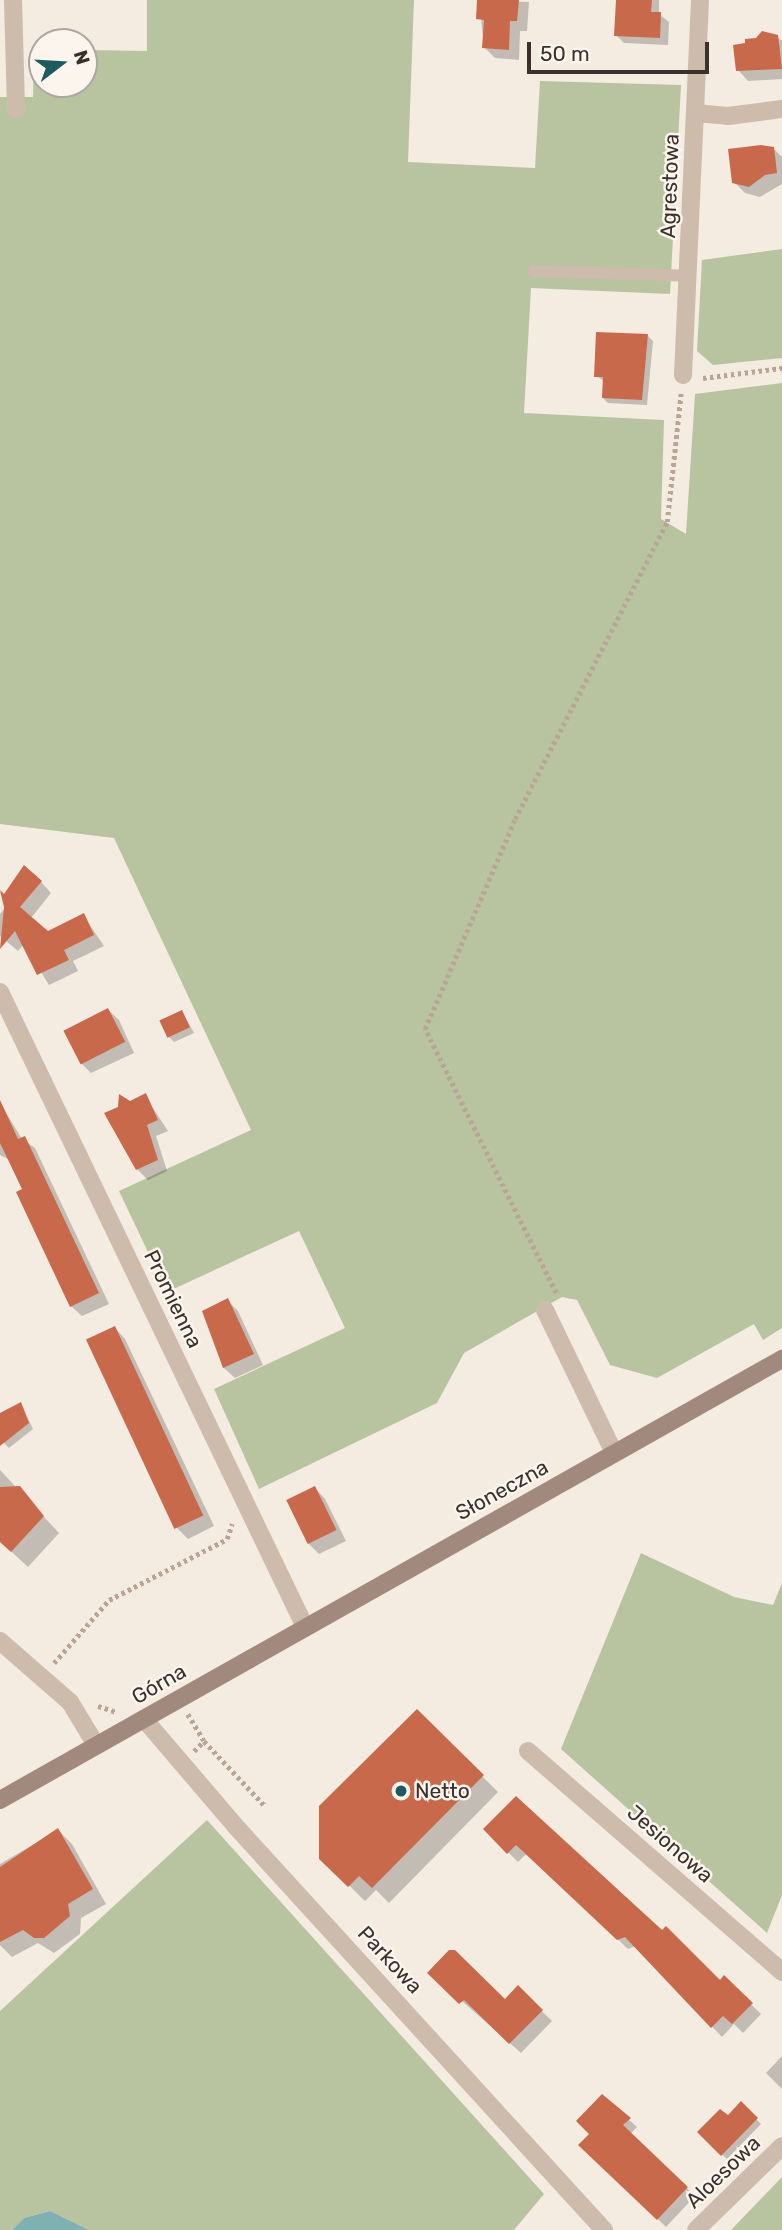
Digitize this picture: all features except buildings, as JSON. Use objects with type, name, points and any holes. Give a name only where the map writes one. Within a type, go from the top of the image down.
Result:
[{"type":"street","points":[[12,0],[16,110]]},
{"type":"street","name":"Agrestowa","points":[[683,374],[700,0]]},
{"type":"street","points":[[695,113],[728,117],[782,109]]},
{"type":"street","name":"Promienna","points":[[0,992],[305,1627]]},
{"type":"street","points":[[553,1307],[614,1453]]},
{"type":"street","name":"Słoneczna","points":[[243,1662],[782,1359]]},
{"type":"street","points":[[0,1641],[70,1702],[96,1745]]},
{"type":"street","name":"Górna","points":[[0,1800],[243,1662]]},
{"type":"street","name":"Parkowa","points":[[144,1719],[180,1764],[604,2230]]},
{"type":"street","name":"Jesionowa","points":[[528,1751],[782,1972]]},
{"type":"street","name":"Aloesowa","points":[[696,2230],[782,2146]]},
{"type":"lane","points":[[534,271],[689,275]]},
{"type":"path","points":[[553,1307],[425,1029],[514,819],[667,522],[683,374],[710,379],[782,368]]},
{"type":"path","points":[[52,1666],[109,1600],[227,1539],[242,1496]]},
{"type":"path","points":[[42,1657],[61,1673]]},
{"type":"path","points":[[179,1699],[204,1741],[264,1805]]},
{"type":"path","points":[[95,1704],[123,1711]]},
{"type":"path","points":[[180,1764],[204,1741]]},
{"type":"green space","points":[[147,0],[414,0],[408,162],[535,168],[540,81],[681,85],[670,294],[531,288],[524,413],[664,420],[661,519],[686,534],[695,394],[782,383],[782,1328],[763,1340],[754,1324],[657,1378],[610,1365],[577,1300],[562,1297],[464,1353],[437,1403],[259,1489],[214,1389],[345,1328],[299,1231],[167,1292],[119,1191],[251,1130],[114,838],[0,824],[0,97],[98,98],[98,50],[147,51]]},
{"type":"green space","points":[[782,249],[782,358],[713,365],[697,351],[702,260]]},
{"type":"green space","points":[[641,1553],[734,1597],[773,1605],[782,1583],[782,1895],[767,1933],[561,1749]]},
{"type":"green space","points":[[207,1820],[544,2194],[514,2230],[89,2230],[50,2211],[24,2218],[12,2230],[0,2230],[0,2011]]},
{"type":"green space","points":[[782,2177],[782,2230],[731,2230]]},
{"type":"water","points":[[50,2211],[89,2230],[12,2230],[24,2218]]},
{"type":"place","name":"Netto","points":[[401,1791]]}]
